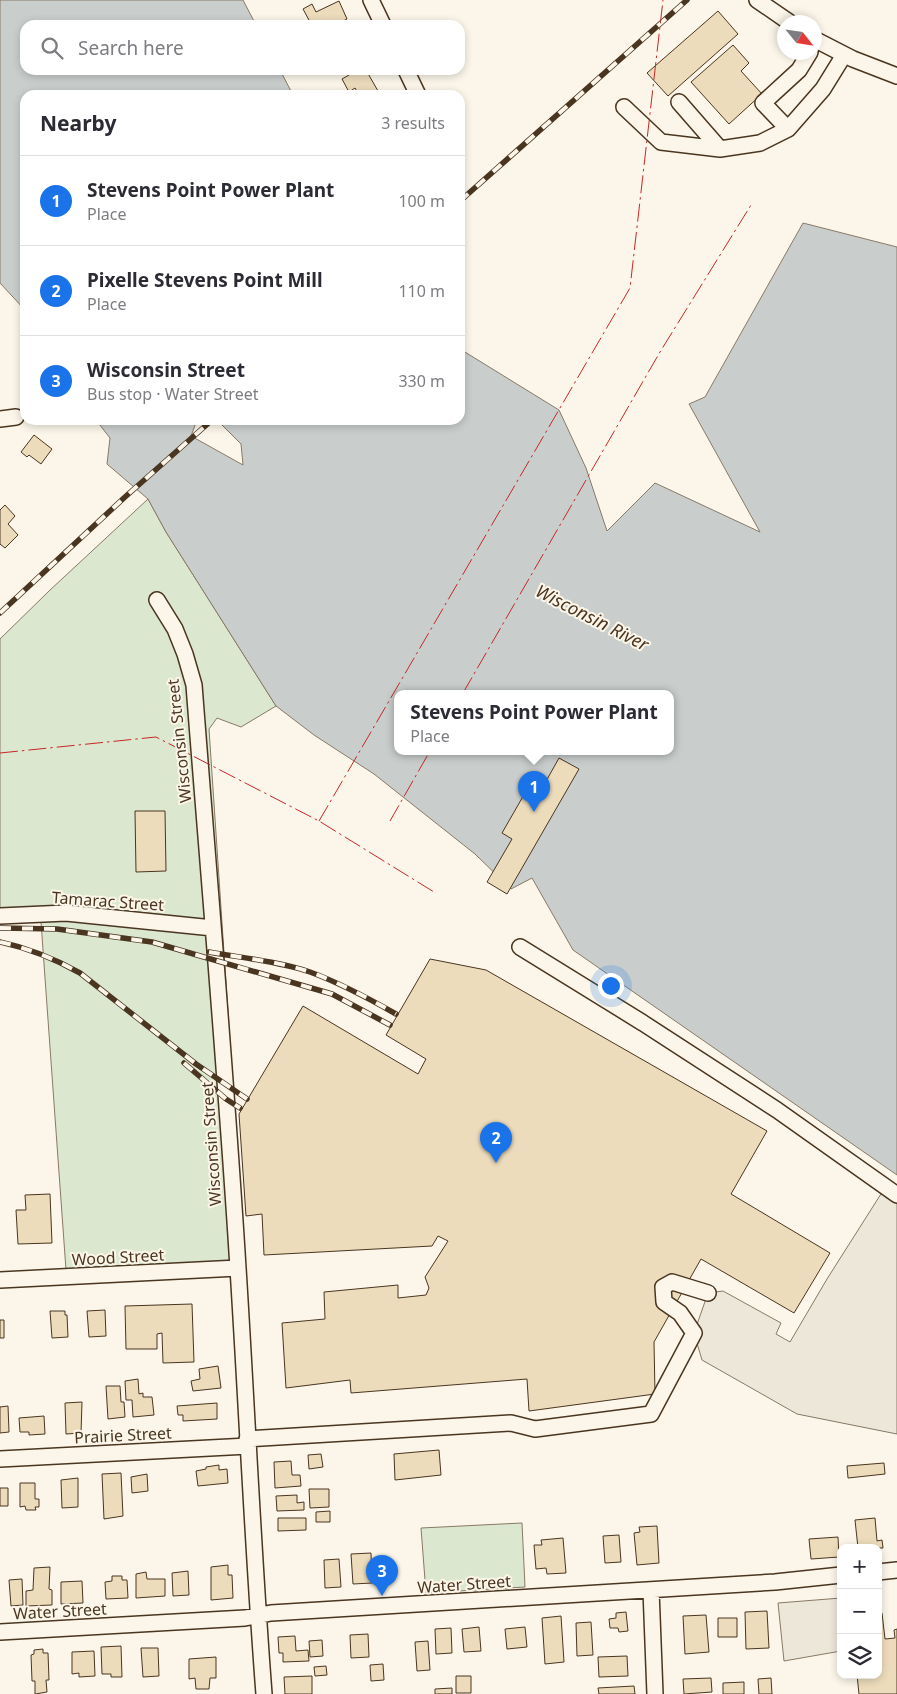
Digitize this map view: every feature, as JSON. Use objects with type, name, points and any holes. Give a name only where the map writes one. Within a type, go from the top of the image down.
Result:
[{"type":"street","points":[[370,0],[380,20]]},
{"type":"street","points":[[757,0],[778,15]]},
{"type":"street","points":[[822,48],[897,76]]},
{"type":"street","points":[[624,107],[661,142],[720,149],[760,143],[788,129],[823,89],[844,55]]},
{"type":"street","points":[[788,129],[764,103],[799,70],[805,60]]},
{"type":"street","points":[[408,75],[416,90]]},
{"type":"street","points":[[679,102],[720,149]]},
{"type":"street","points":[[0,419],[16,417]]},
{"type":"street","name":"Wisconsin Street","points":[[157,600],[175,629],[194,685],[238,1268],[247,1443],[264,1694]]},
{"type":"street","name":"Tamarac Street","points":[[0,916],[66,913],[213,928]]},
{"type":"street","points":[[520,947],[777,1110],[897,1195]]},
{"type":"street","name":"Wood Street","points":[[0,1280],[238,1268]]},
{"type":"street","name":"Prairie Street","points":[[0,1458],[247,1443],[511,1423],[535,1429],[651,1414],[694,1333],[680,1313],[664,1302],[663,1287],[672,1282],[691,1286],[708,1293]]},
{"type":"street","points":[[882,1572],[897,1570]]},
{"type":"street","name":"Water Street","points":[[0,1632],[775,1582],[837,1576]]},
{"type":"street","points":[[651,1590],[655,1694]]},
{"type":"green space","points":[[148,499],[166,532],[276,706],[241,727],[217,718],[209,729],[245,1265],[66,1270],[41,922],[0,923],[0,639]]},
{"type":"green space","points":[[522,1523],[525,1587],[426,1593],[421,1528]]},
{"type":"shaded area","points":[[886,1186],[897,1195],[897,1434],[797,1414],[702,1360],[694,1333],[708,1293],[723,1291],[781,1323],[776,1334],[790,1342],[827,1279]]},
{"type":"shaded area","points":[[837,1598],[837,1652],[784,1661],[778,1603]]},
{"type":"water","points":[[0,0],[243,0],[253,20],[20,20],[20,75],[283,75],[290,90],[20,90],[20,305],[0,283]]},
{"type":"water","name":"Wisconsin River","points":[[803,223],[897,247],[897,1175],[573,950],[532,878],[511,889],[475,854],[374,774],[314,735],[276,706],[166,532],[148,499],[107,464],[110,438],[100,425],[195,425],[191,436],[243,465],[241,444],[222,425],[465,425],[465,352],[559,410],[586,468],[607,531],[655,483],[760,532],[689,404],[705,397]]},
{"type":"building","points":[[339,1],[347,19],[309,20],[303,9],[312,4],[316,12]]},
{"type":"building","points":[[718,11],[738,34],[668,96],[647,73]]},
{"type":"building","points":[[733,45],[749,63],[741,71],[762,94],[729,124],[691,82]]},
{"type":"building","points":[[349,75],[369,75],[377,90],[356,90],[355,88],[348,90],[342,79]]},
{"type":"building","points":[[34,435],[52,449],[41,464],[29,455],[27,457],[21,452]]},
{"type":"building","points":[[5,505],[15,516],[8,524],[18,535],[5,548],[0,544],[0,510]]},
{"type":"building","points":[[559,758],[579,769],[507,894],[487,882],[512,839],[502,833],[529,786],[540,792]]},
{"type":"building","points":[[135,811],[165,811],[166,871],[136,872]]},
{"type":"building","points":[[430,959],[486,970],[767,1131],[731,1194],[830,1253],[794,1313],[701,1259],[654,1342],[655,1394],[529,1411],[527,1379],[351,1393],[350,1380],[286,1388],[282,1323],[325,1319],[324,1292],[398,1285],[398,1298],[426,1295],[429,1288],[425,1277],[448,1241],[438,1236],[432,1246],[264,1255],[262,1214],[246,1216],[239,1114],[303,1006],[418,1074],[426,1059],[386,1035]]},
{"type":"building","points":[[50,1194],[52,1243],[18,1244],[16,1210],[26,1210],[25,1195]]},
{"type":"building","points":[[192,1304],[194,1362],[163,1363],[162,1333],[157,1334],[157,1349],[126,1349],[125,1306]]},
{"type":"building","points":[[105,1310],[106,1336],[89,1337],[87,1311]]},
{"type":"building","points":[[50,1311],[65,1311],[65,1315],[67,1315],[68,1337],[52,1338]]},
{"type":"building","points":[[0,1320],[4,1320],[4,1338],[0,1338]]},
{"type":"building","points":[[218,1366],[221,1388],[193,1391],[191,1381],[200,1379],[199,1369]]},
{"type":"building","points":[[138,1379],[139,1394],[143,1393],[143,1397],[152,1397],[154,1415],[133,1417],[132,1400],[126,1400],[125,1381]]},
{"type":"building","points":[[106,1386],[120,1386],[121,1402],[124,1402],[125,1417],[108,1419]]},
{"type":"building","points":[[82,1402],[81,1433],[66,1434],[65,1403]]},
{"type":"building","points":[[217,1403],[217,1419],[183,1421],[183,1415],[178,1415],[177,1406]]},
{"type":"building","points":[[8,1406],[9,1432],[0,1433],[0,1407]]},
{"type":"building","points":[[44,1416],[45,1434],[29,1435],[29,1432],[20,1432],[19,1418]]},
{"type":"building","points":[[439,1450],[441,1475],[395,1480],[394,1454]]},
{"type":"building","points":[[321,1454],[323,1467],[309,1469],[308,1455]]},
{"type":"building","points":[[291,1461],[292,1475],[300,1475],[301,1486],[275,1488],[274,1462]]},
{"type":"building","points":[[884,1463],[885,1474],[848,1478],[847,1466]]},
{"type":"building","points":[[219,1465],[219,1470],[227,1469],[228,1483],[198,1486],[196,1471]]},
{"type":"building","points":[[121,1473],[123,1516],[104,1519],[102,1474]]},
{"type":"building","points":[[147,1474],[148,1491],[132,1493],[131,1477]]},
{"type":"building","points":[[78,1478],[78,1507],[62,1508],[61,1480]]},
{"type":"building","points":[[20,1483],[35,1483],[35,1499],[39,1499],[39,1507],[35,1507],[36,1510],[26,1510],[25,1506],[20,1507]]},
{"type":"building","points":[[0,1488],[8,1488],[8,1506],[0,1506]]},
{"type":"building","points":[[309,1489],[329,1489],[329,1507],[310,1508]]},
{"type":"building","points":[[297,1495],[297,1503],[304,1502],[304,1510],[277,1511],[276,1496]]},
{"type":"building","points":[[330,1511],[330,1522],[316,1522],[316,1512]]},
{"type":"building","points":[[278,1518],[306,1518],[306,1530],[278,1531]]},
{"type":"building","points":[[875,1518],[877,1541],[882,1540],[883,1548],[882,1544],[858,1544],[855,1520]]},
{"type":"building","points":[[657,1526],[659,1563],[637,1565],[634,1533],[640,1532],[639,1527]]},
{"type":"building","points":[[619,1535],[621,1562],[605,1563],[603,1536]]},
{"type":"building","points":[[838,1537],[837,1557],[811,1559],[809,1539]]},
{"type":"building","points":[[563,1538],[566,1573],[547,1574],[546,1568],[536,1569],[534,1545],[542,1545],[541,1540]]},
{"type":"building","points":[[371,1553],[372,1583],[353,1584],[351,1554]]},
{"type":"building","points":[[339,1559],[341,1587],[325,1588],[324,1560]]},
{"type":"building","points":[[228,1565],[228,1575],[232,1575],[233,1598],[211,1600],[211,1567]]},
{"type":"building","points":[[50,1567],[49,1589],[52,1590],[52,1605],[26,1606],[26,1591],[33,1590],[34,1568]]},
{"type":"building","points":[[188,1571],[189,1595],[173,1596],[172,1573]]},
{"type":"building","points":[[146,1572],[147,1579],[165,1579],[165,1596],[136,1598],[136,1574]]},
{"type":"building","points":[[112,1576],[122,1576],[122,1580],[127,1580],[128,1598],[106,1599],[105,1582],[112,1581]]},
{"type":"building","points":[[22,1579],[23,1605],[11,1606],[9,1580]]},
{"type":"building","points":[[82,1581],[83,1603],[61,1604],[61,1582]]},
{"type":"building","points":[[767,1611],[769,1648],[746,1649],[745,1612]]},
{"type":"building","points":[[626,1612],[628,1631],[619,1632],[618,1628],[610,1628],[609,1619],[616,1618],[616,1613]]},
{"type":"building","points":[[882,1613],[885,1639],[895,1638],[894,1630],[897,1629],[897,1694],[859,1694],[857,1679],[882,1679]]},
{"type":"building","points":[[706,1615],[709,1652],[685,1654],[683,1616]]},
{"type":"building","points":[[561,1616],[564,1662],[545,1664],[542,1618]]},
{"type":"building","points":[[718,1618],[737,1618],[737,1637],[718,1637]]},
{"type":"building","points":[[591,1622],[593,1655],[577,1656],[576,1623]]},
{"type":"building","points":[[479,1627],[481,1651],[464,1652],[462,1629]]},
{"type":"building","points":[[525,1627],[527,1647],[507,1649],[505,1629]]},
{"type":"building","points":[[451,1628],[452,1653],[436,1654],[435,1629]]},
{"type":"building","points":[[368,1634],[369,1657],[351,1658],[350,1635]]},
{"type":"building","points":[[295,1636],[296,1651],[308,1650],[309,1661],[283,1662],[283,1653],[279,1653],[278,1637]]},
{"type":"building","points":[[322,1640],[323,1656],[310,1657],[309,1641]]},
{"type":"building","points":[[428,1641],[430,1670],[417,1671],[415,1642]]},
{"type":"building","points":[[121,1646],[122,1677],[111,1677],[111,1674],[102,1674],[101,1647]]},
{"type":"building","points":[[141,1648],[158,1648],[159,1676],[143,1677]]},
{"type":"building","points":[[43,1649],[43,1653],[48,1653],[49,1680],[46,1680],[47,1692],[35,1694],[35,1681],[32,1681],[31,1655],[34,1654],[34,1650]]},
{"type":"building","points":[[94,1651],[95,1676],[79,1677],[79,1673],[72,1674],[72,1652]]},
{"type":"building","points":[[627,1656],[628,1676],[599,1677],[598,1657]]},
{"type":"building","points":[[216,1657],[216,1678],[210,1678],[209,1689],[196,1689],[195,1678],[189,1679],[189,1659]]},
{"type":"building","points":[[383,1664],[384,1680],[371,1681],[370,1665]]},
{"type":"building","points":[[326,1666],[327,1675],[315,1676],[314,1667]]},
{"type":"building","points":[[312,1676],[312,1694],[285,1694],[284,1677]]},
{"type":"building","points":[[456,1676],[471,1676],[471,1693],[456,1693]]},
{"type":"building","points":[[711,1678],[712,1692],[684,1694],[683,1679]]},
{"type":"building","points":[[771,1678],[772,1694],[759,1694],[758,1679]]},
{"type":"building","points":[[744,1682],[744,1694],[723,1694],[723,1683]]},
{"type":"building","points":[[634,1686],[635,1694],[599,1694],[598,1688]]},
{"type":"building","points":[[452,1688],[452,1694],[435,1694],[435,1689]]},
{"type":"railway","points":[[465,197],[687,0]]},
{"type":"railway","points":[[0,613],[125,497],[206,425]]},
{"type":"railway","points":[[0,928],[57,929],[152,942],[332,994],[390,1025]]},
{"type":"railway","points":[[0,942],[41,954],[80,973],[196,1064],[247,1099]]},
{"type":"railway","points":[[209,952],[298,968],[354,991],[396,1014]]},
{"type":"railway","points":[[184,1063],[226,1099],[240,1108]]},
{"type":"power","points":[[395,690],[630,288],[663,0]]},
{"type":"power","points":[[465,690],[660,352],[751,205]]},
{"type":"power","points":[[319,821],[394,692]]},
{"type":"power","points":[[0,753],[156,737],[319,821],[434,892]]},
{"type":"power","points":[[390,821],[428,755]]},
{"type":"place","name":"Stevens Point Power Plant","points":[[534,812]]},
{"type":"place","name":"Pixelle Stevens Point Mill","points":[[496,1163]]},
{"type":"place","name":"Wisconsin Street","points":[[382,1596]]}]
